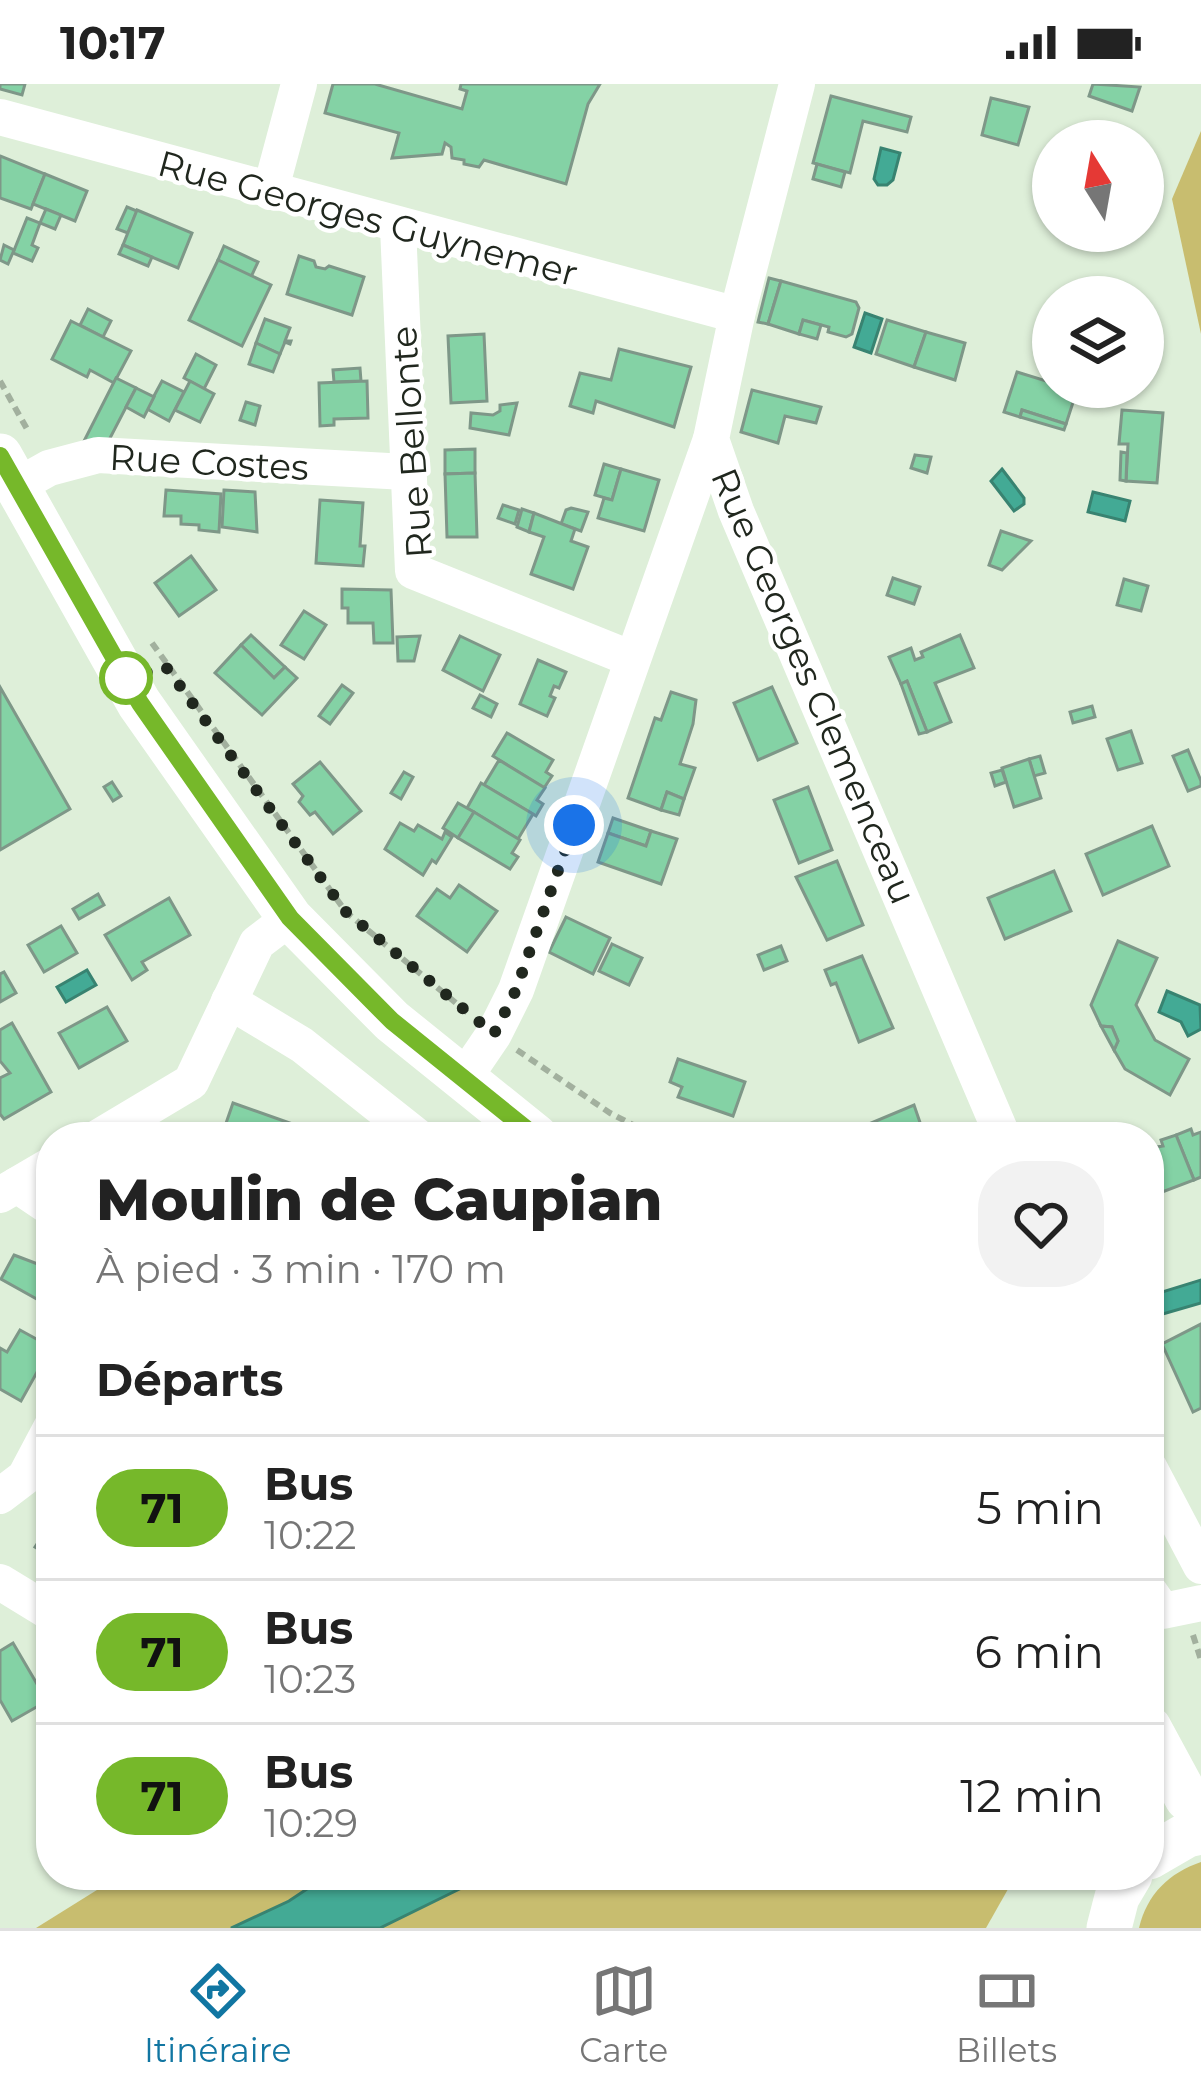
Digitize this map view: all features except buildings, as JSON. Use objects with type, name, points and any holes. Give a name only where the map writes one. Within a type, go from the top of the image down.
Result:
[{"type":"main road","points":[[22,470],[140,703],[290,918],[392,1021],[516,1122]]},
{"type":"main road","points":[[1164,1756],[1187,1798],[1201,1811]]},
{"type":"main road","points":[[1164,1848],[1201,1832]]},
{"type":"main road","points":[[1109,1928],[1121,1890]]},
{"type":"street","points":[[270,192],[298,84]]},
{"type":"street","name":"Rue Georges Clemenceau","points":[[797,84],[737,315],[711,439],[736,511],[997,1122]]},
{"type":"street","name":"Rue Georges Guynemer","points":[[0,117],[737,315]]},
{"type":"street","name":"Rue Bellonte","points":[[398,227],[413,571],[632,659]]},
{"type":"street","points":[[462,1081],[516,990],[711,439]]},
{"type":"street","name":"Rue Costes","points":[[22,470],[98,455],[406,472]]},
{"type":"street","points":[[123,1122],[191,1082],[257,943],[290,918]]},
{"type":"street","points":[[229,1001],[302,1045],[399,1122]]},
{"type":"street","points":[[8,1190],[36,1174]]},
{"type":"street","points":[[8,1190],[36,1202]]},
{"type":"street","points":[[0,1496],[25,1477],[36,1456]]},
{"type":"street","points":[[1164,1496],[1201,1566]]},
{"type":"street","points":[[0,1582],[36,1603]]},
{"type":"street","points":[[1164,1611],[1201,1603]]},
{"type":"path","points":[[0,381],[22,470]]},
{"type":"path","points":[[142,627],[166,667],[346,912],[494,1034],[627,1122]]},
{"type":"shaded area","points":[[1201,131],[1201,334],[1172,199]]},
{"type":"shaded area","points":[[1201,1862],[1201,1928],[1139,1928],[1158,1890],[1164,1890],[1164,1884]]},
{"type":"shaded area","points":[[97,1890],[1008,1890],[986,1928],[36,1928]]},
{"type":"water","points":[[881,148],[900,153],[893,180],[887,185],[878,185],[874,179]]},
{"type":"water","points":[[865,313],[882,319],[871,353],[854,347]]},
{"type":"water","points":[[1002,469],[1024,498],[1024,504],[1014,511],[991,481]]},
{"type":"water","points":[[1093,492],[1130,501],[1125,521],[1088,512]]},
{"type":"water","points":[[87,970],[96,985],[66,1002],[57,987]]},
{"type":"water","points":[[1167,991],[1200,1005],[1201,1029],[1188,1036],[1181,1022],[1159,1012]]},
{"type":"water","points":[[1201,1280],[1201,1303],[1164,1314],[1164,1291]]},
{"type":"water","points":[[306,1890],[457,1890],[380,1928],[231,1928]]},
{"type":"bus line","name":"71","points":[[0,456],[140,703],[290,918],[392,1021],[516,1122]]},
{"type":"route","points":[[126,678],[166,667],[346,912],[494,1034],[516,990],[574,825]]}]
